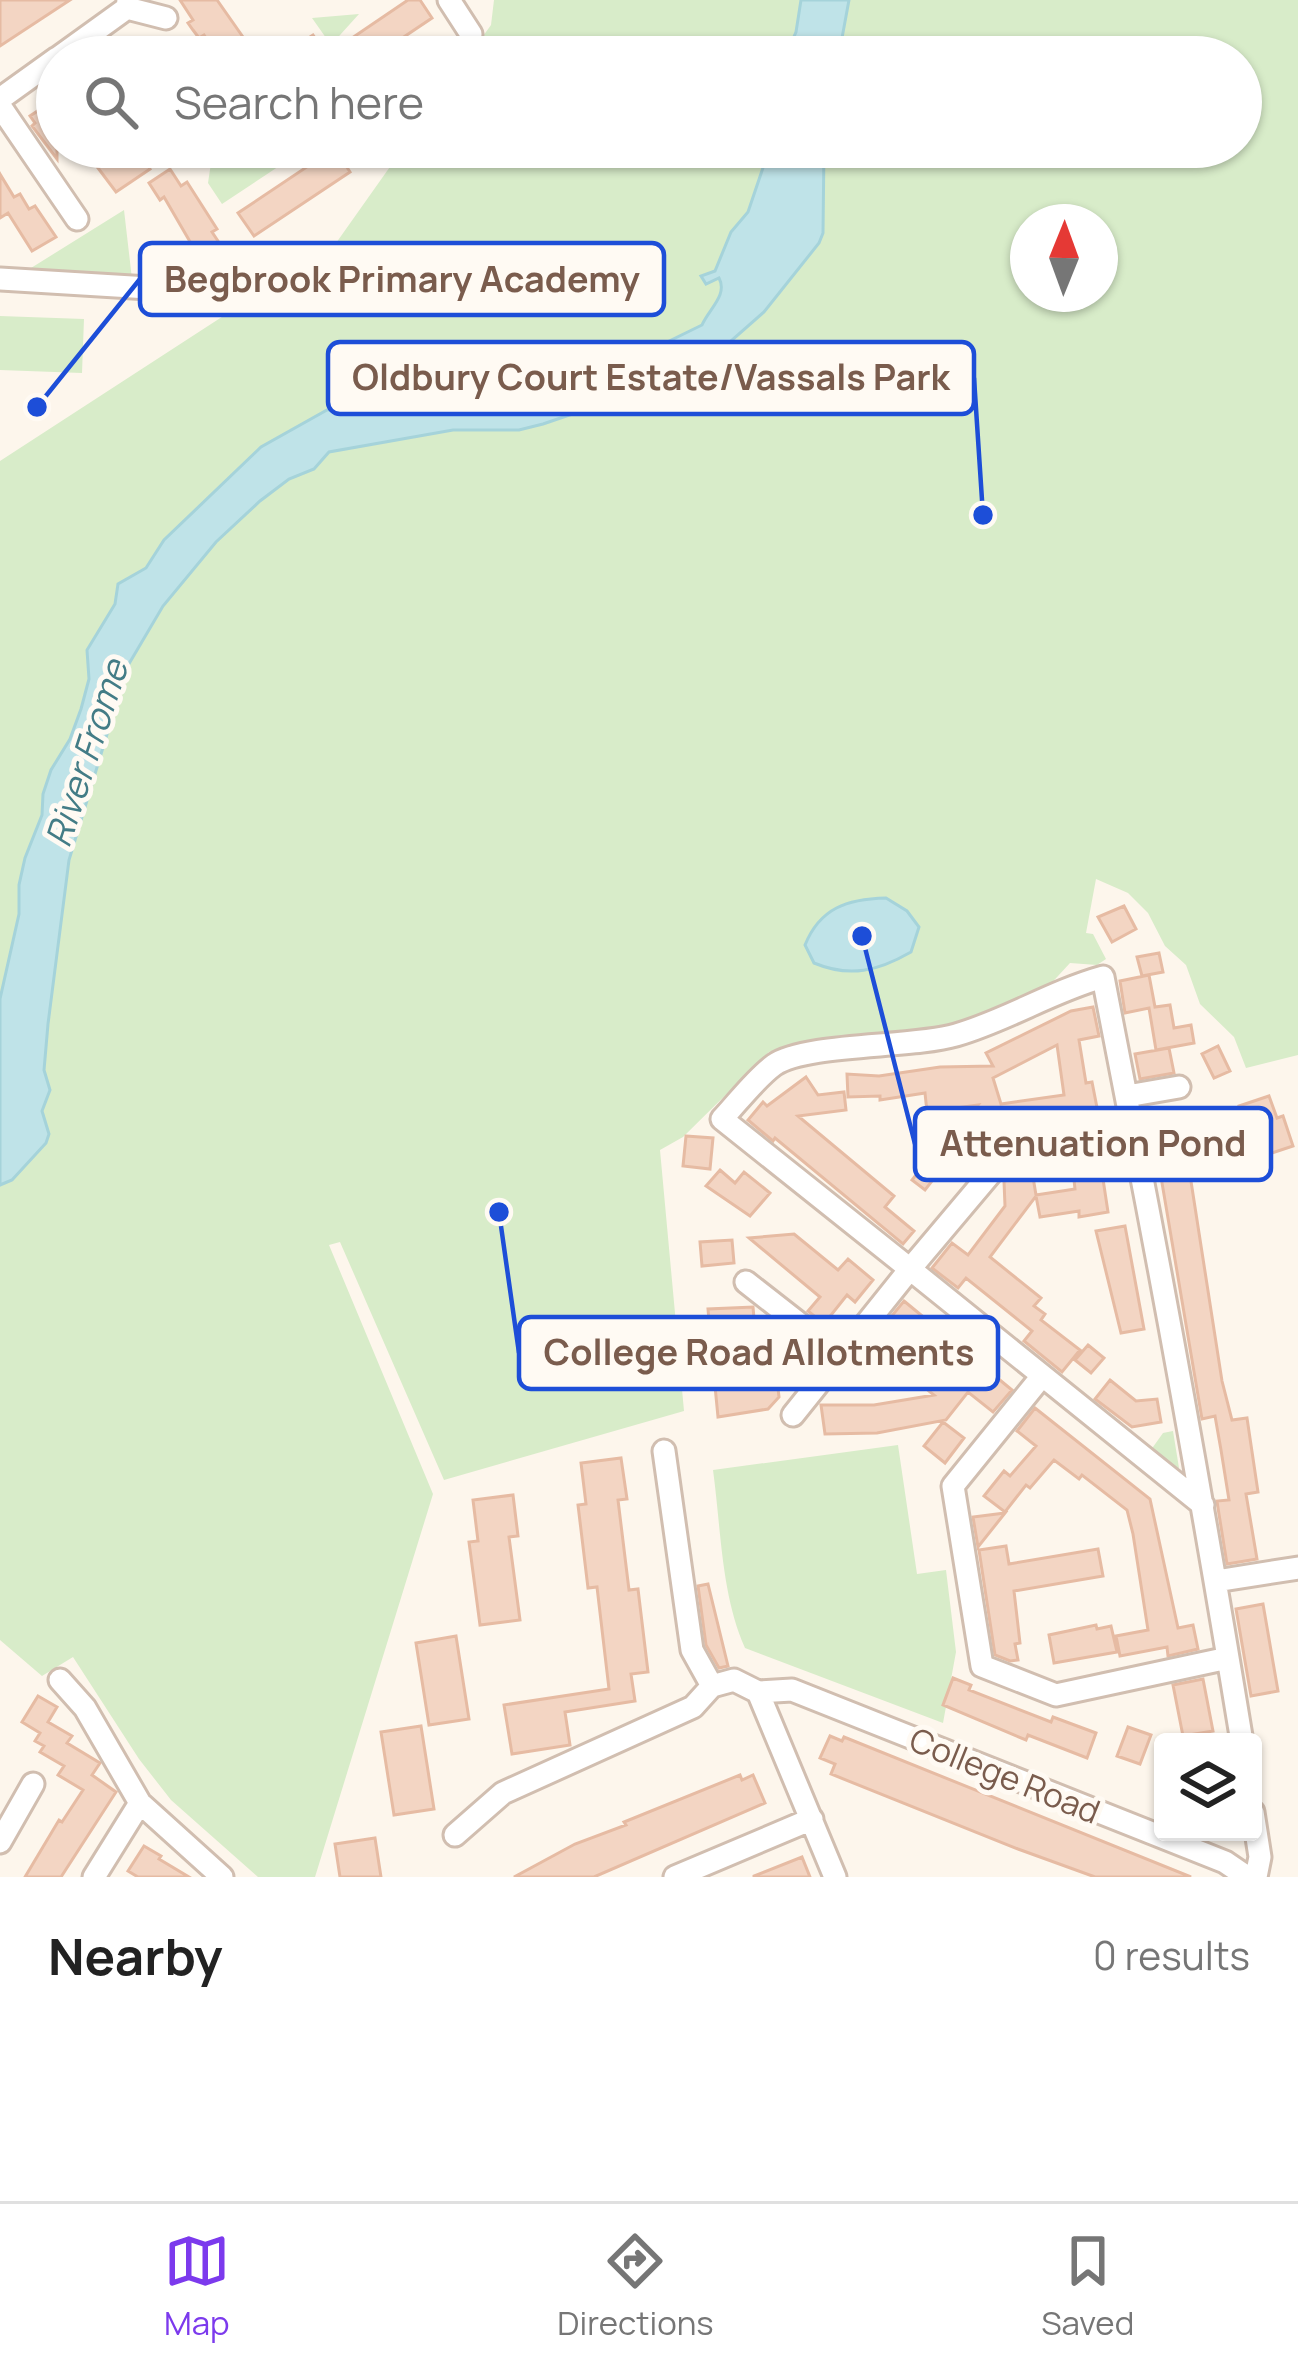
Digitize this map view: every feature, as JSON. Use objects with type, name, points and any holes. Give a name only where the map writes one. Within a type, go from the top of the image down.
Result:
[{"type":"street","points":[[448,0],[471,34]]},
{"type":"street","points":[[86,36],[127,4],[166,18]]},
{"type":"street","points":[[36,75],[0,103],[36,157]]},
{"type":"street","points":[[43,168],[77,219]]},
{"type":"street","points":[[0,279],[165,289]]},
{"type":"street","points":[[1203,1505],[722,1118],[775,1064],[803,1055],[948,1037],[995,1023],[1057,990],[1102,977],[1190,1427],[1216,1581],[1240,1733]]},
{"type":"street","points":[[1127,1096],[1179,1087]]},
{"type":"street","points":[[793,1415],[1001,1161],[1135,1142]]},
{"type":"street","points":[[746,1282],[842,1358]]},
{"type":"street","points":[[1042,1376],[953,1486],[982,1666],[1056,1695],[1228,1658]]},
{"type":"street","points":[[455,1835],[502,1793],[693,1707],[712,1686],[692,1649],[664,1451]]},
{"type":"street","points":[[1216,1581],[1298,1568]]},
{"type":"street","points":[[60,1680],[85,1708],[140,1803],[222,1877]]},
{"type":"street","name":"College Road","points":[[712,1686],[734,1680],[758,1692],[792,1690],[1225,1862],[1247,1877]]},
{"type":"street","points":[[758,1692],[835,1877]]},
{"type":"street","points":[[0,1842],[33,1784]]},
{"type":"street","points":[[94,1877],[140,1803]]},
{"type":"street","points":[[675,1877],[812,1819]]},
{"type":"street","points":[[1256,1877],[1258,1841]]},
{"type":"green space","points":[[494,0],[1298,0],[1298,1055],[1246,1068],[1234,1037],[1200,1004],[1186,965],[1165,946],[1148,913],[1128,893],[1096,879],[1086,933],[1093,934],[1106,959],[1097,965],[1070,963],[1046,989],[993,1012],[929,1030],[769,1052],[683,1137],[660,1150],[684,1411],[444,1480],[340,1242],[329,1245],[433,1494],[315,1877],[258,1877],[171,1800],[73,1657],[42,1676],[0,1640],[0,461],[228,313],[317,264],[389,168],[1262,168],[1262,36],[483,36],[491,25]]},
{"type":"green space","points":[[359,14],[339,36],[325,36],[312,18]]},
{"type":"green space","points":[[210,168],[276,168],[222,204],[208,183]]},
{"type":"green space","points":[[124,210],[132,279],[23,273]]},
{"type":"green space","points":[[0,316],[84,319],[82,373],[0,370]]},
{"type":"green space","points":[[1173,1431],[1179,1468],[1169,1470],[1148,1454],[1163,1433]]},
{"type":"green space","points":[[898,1445],[917,1574],[946,1570],[956,1652],[943,1723],[745,1648],[726,1583],[713,1470]]},
{"type":"water","points":[[801,0],[849,0],[842,36],[794,36]]},
{"type":"water","name":"River Frome","points":[[763,168],[824,168],[819,243],[764,312],[714,356],[631,394],[519,430],[453,430],[329,452],[314,469],[289,479],[260,501],[216,542],[163,606],[110,696],[111,721],[69,860],[44,1070],[50,1090],[42,1111],[49,1134],[12,1180],[0,1185],[0,999],[19,914],[19,885],[51,770],[81,709],[89,679],[87,650],[115,604],[118,584],[146,568],[164,540],[261,447],[327,410],[369,395],[548,387],[622,364],[702,325],[721,284],[719,278],[706,284],[701,276],[715,271],[731,232],[748,212]]},
{"type":"water","points":[[886,898],[907,911],[919,927],[911,952],[864,970],[814,963],[805,945],[818,922],[847,904]]},
{"type":"building","points":[[0,0],[70,0],[0,46]]},
{"type":"building","points":[[180,0],[217,0],[242,36],[198,36],[188,23],[193,20]]},
{"type":"building","points":[[408,0],[420,0],[432,18],[405,36],[355,36]]},
{"type":"building","points":[[98,168],[149,168],[150,169],[116,192]]},
{"type":"building","points":[[305,168],[348,168],[350,172],[254,236],[238,213]]},
{"type":"building","points":[[170,169],[181,186],[187,182],[217,229],[212,232],[224,250],[203,264],[164,197],[160,200],[149,183]]},
{"type":"building","points":[[0,174],[14,197],[20,194],[29,209],[35,206],[56,237],[32,251],[8,213],[0,218]]},
{"type":"building","points":[[1124,906],[1136,929],[1112,942],[1098,917]]},
{"type":"building","points":[[1159,953],[1163,972],[1142,976],[1137,957]]},
{"type":"building","points":[[1149,975],[1155,1007],[1170,1005],[1174,1028],[1191,1025],[1194,1043],[1156,1050],[1149,1008],[1125,1013],[1120,981]]},
{"type":"building","points":[[1093,1007],[1099,1036],[1079,1040],[1086,1083],[1092,1082],[1101,1128],[1071,1134],[1068,1115],[1022,1121],[1025,1142],[976,1150],[952,1178],[932,1163],[978,1105],[927,1112],[925,1093],[880,1100],[880,1096],[848,1097],[847,1074],[879,1076],[940,1067],[993,1066],[986,1053],[1071,1011]],"holes":[[[1057,1045],[1064,1095],[1001,1104],[993,1078]]]},
{"type":"building","points":[[1218,1046],[1230,1071],[1214,1078],[1202,1054]]},
{"type":"building","points":[[1169,1048],[1174,1073],[1140,1079],[1135,1054]]},
{"type":"building","points":[[806,1077],[818,1095],[844,1092],[846,1110],[798,1116],[894,1196],[885,1207],[914,1231],[903,1244],[748,1120],[763,1102],[767,1106]]},
{"type":"building","points":[[1269,1096],[1277,1118],[1283,1116],[1293,1146],[1248,1161],[1238,1130],[1246,1128],[1239,1106]]},
{"type":"building","points":[[1188,1120],[1194,1161],[1188,1162],[1222,1381],[1232,1420],[1247,1418],[1258,1492],[1246,1494],[1257,1559],[1227,1564],[1217,1501],[1229,1500],[1221,1450],[1215,1416],[1202,1419],[1160,1171],[1167,1170],[1160,1130]]},
{"type":"building","points":[[686,1136],[713,1138],[710,1169],[683,1166]]},
{"type":"building","points":[[926,1162],[939,1172],[925,1190],[912,1180]]},
{"type":"building","points":[[1101,1166],[1108,1212],[1040,1217],[1036,1196],[990,1257],[1041,1298],[1034,1306],[1045,1314],[1041,1320],[1080,1350],[1062,1372],[1024,1341],[1032,1331],[966,1278],[958,1288],[932,1268],[952,1243],[968,1255],[1005,1206],[1004,1181],[1033,1177],[1036,1195],[1075,1189],[1073,1171]]},
{"type":"building","points":[[720,1170],[735,1183],[744,1172],[770,1193],[750,1216],[706,1186]]},
{"type":"building","points":[[1125,1226],[1144,1329],[1121,1333],[1096,1231]]},
{"type":"building","points":[[794,1234],[838,1270],[848,1259],[873,1280],[855,1302],[847,1295],[824,1324],[808,1311],[820,1297],[749,1238]]},
{"type":"building","points":[[732,1240],[734,1263],[702,1266],[700,1242]]},
{"type":"building","points":[[904,1301],[1012,1390],[993,1412],[968,1392],[946,1420],[877,1433],[825,1434],[821,1405],[874,1405],[934,1395],[894,1363],[911,1342],[886,1323]]},
{"type":"building","points":[[753,1307],[755,1330],[710,1333],[708,1309]]},
{"type":"building","points":[[1088,1345],[1104,1358],[1091,1373],[1075,1360]]},
{"type":"building","points":[[777,1380],[779,1397],[768,1409],[718,1417],[715,1386]]},
{"type":"building","points":[[1110,1380],[1136,1401],[1157,1399],[1161,1422],[1132,1427],[1095,1399]]},
{"type":"building","points":[[1035,1408],[1150,1499],[1178,1628],[1193,1625],[1198,1649],[1168,1656],[1167,1647],[1120,1656],[1116,1636],[1148,1630],[1133,1534],[1127,1510],[1082,1475],[1079,1479],[1054,1460],[1005,1512],[984,1496],[1004,1471],[1010,1476],[1036,1446],[1017,1431]]},
{"type":"building","points":[[943,1422],[964,1438],[945,1463],[924,1446]]},
{"type":"building","points":[[621,1458],[627,1499],[618,1500],[629,1590],[638,1589],[648,1672],[631,1674],[635,1701],[565,1712],[570,1745],[512,1754],[504,1705],[609,1689],[597,1587],[588,1588],[578,1505],[586,1504],[581,1463]]},
{"type":"building","points":[[513,1495],[518,1536],[509,1537],[520,1620],[480,1625],[469,1542],[478,1541],[473,1500]]},
{"type":"building","points":[[1005,1513],[978,1547],[973,1517]]},
{"type":"building","points":[[1006,1546],[1009,1564],[1098,1549],[1103,1576],[1014,1591],[1020,1643],[1015,1644],[1018,1660],[1010,1661],[995,1655],[979,1550]]},
{"type":"building","points":[[708,1584],[728,1666],[719,1668],[706,1645],[698,1586]]},
{"type":"building","points":[[1263,1604],[1278,1691],[1251,1696],[1236,1609]]},
{"type":"building","points":[[1096,1625],[1097,1629],[1111,1626],[1117,1652],[1054,1663],[1049,1635]]},
{"type":"building","points":[[456,1636],[469,1719],[429,1725],[416,1643]]},
{"type":"building","points":[[953,1678],[971,1685],[969,1690],[1051,1722],[1053,1717],[1096,1733],[1087,1758],[1028,1735],[1026,1740],[943,1705]]},
{"type":"building","points":[[1203,1679],[1213,1731],[1182,1733],[1173,1685]]},
{"type":"building","points":[[38,1696],[57,1707],[48,1722],[72,1736],[67,1743],[100,1763],[92,1775],[116,1792],[61,1877],[25,1877],[83,1790],[58,1775],[64,1766],[40,1752],[44,1746],[35,1741],[40,1733],[22,1722]]},
{"type":"building","points":[[421,1726],[434,1809],[394,1815],[381,1732]]},
{"type":"building","points":[[1128,1727],[1151,1735],[1140,1764],[1117,1756]]},
{"type":"building","points":[[830,1736],[842,1741],[844,1737],[1191,1877],[1095,1877],[1018,1849],[831,1774],[835,1764],[820,1758]]},
{"type":"building","points":[[740,1775],[742,1780],[753,1775],[765,1803],[594,1877],[514,1877],[575,1844]]},
{"type":"building","points":[[375,1838],[381,1877],[340,1877],[335,1844]]},
{"type":"building","points":[[144,1846],[189,1877],[138,1877],[128,1871]]},
{"type":"building","points":[[802,1857],[810,1877],[754,1877],[754,1876]]},
{"type":"place","name":"Begbrook Primary Academy","points":[[37,407]]},
{"type":"place","name":"Oldbury Court Estate/Vassals Park","points":[[983,515]]},
{"type":"place","name":"Attenuation Pond","points":[[862,936]]},
{"type":"place","name":"College Road Allotments","points":[[499,1212]]}]
